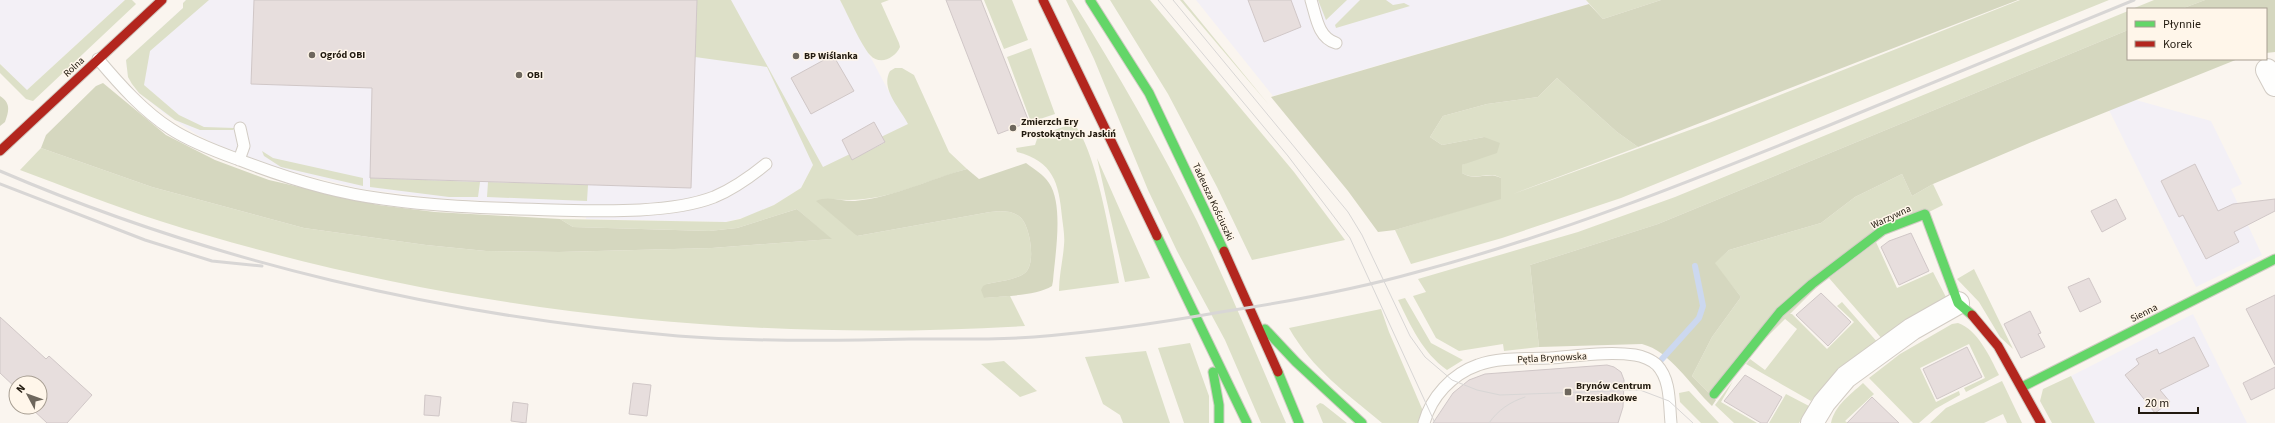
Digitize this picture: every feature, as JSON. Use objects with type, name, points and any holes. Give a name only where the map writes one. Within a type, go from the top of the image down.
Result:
[{"type":"main road","name":"Rolna","points":[[0,151],[162,0]]},
{"type":"main road","points":[[1043,0],[1247,423]]},
{"type":"main road","name":"Tadeusza Kościuszki","points":[[1090,0],[1149,93],[1254,318],[1299,423]]},
{"type":"main road","name":"Warzywna","points":[[1714,394],[1780,312],[1812,284],[1873,237],[1902,222],[1924,214],[1958,302],[1979,321],[1998,346],[2041,423]]},
{"type":"main road","name":"Sienna","points":[[2022,387],[2275,259]]},
{"type":"main road","points":[[1254,318],[1296,362],[1362,423]]},
{"type":"main road","points":[[1208,343],[1218,392],[1219,423]]},
{"type":"street","points":[[1812,423],[1824,403],[1846,376],[1912,329],[1958,302]]},
{"type":"lane","points":[[1311,0],[1322,34],[1327,40],[1336,43]]},
{"type":"lane","points":[[98,59],[128,93],[171,129],[267,171],[319,186],[382,199],[450,206],[587,211],[655,208],[689,204],[714,197],[739,184],[766,164]]},
{"type":"lane","points":[[239,160],[244,146],[240,128]]},
{"type":"lane","name":"Pętla Brynowska","points":[[1424,423],[1434,399],[1452,380],[1478,364],[1499,361],[1598,355],[1636,355],[1656,364],[1664,374],[1668,386],[1670,417],[1667,423]]},
{"type":"shaded area","points":[[0,0],[125,0],[26,91],[0,64]]},
{"type":"shaded area","points":[[186,0],[840,0],[888,90],[914,133],[824,186],[813,165],[801,188],[774,205],[753,215],[726,222],[586,219],[587,207],[435,198],[362,189],[269,166],[221,147],[196,134],[164,113],[139,93],[128,77],[126,60],[183,8],[183,3]]},
{"type":"shaded area","points":[[1196,0],[1586,0],[1589,4],[1273,96]]},
{"type":"shaded area","points":[[2136,100],[2211,121],[2242,184],[2231,189],[2262,255],[2196,287],[2109,110]]},
{"type":"shaded area","points":[[2193,314],[2247,423],[2095,423],[2071,376]]},
{"type":"green space","points":[[125,0],[132,0],[136,4],[33,101],[26,99],[0,73],[0,64],[27,90]]},
{"type":"green space","points":[[186,0],[209,0],[150,51],[144,85],[179,115],[204,127],[235,128],[233,130],[200,130],[175,120],[139,93],[128,77],[126,60],[183,8],[183,3]]},
{"type":"green space","points":[[697,0],[731,0],[823,167],[850,154],[853,159],[884,143],[881,137],[908,124],[892,98],[887,85],[890,71],[895,68],[902,68],[914,75],[949,152],[967,169],[885,196],[851,200],[832,199],[857,236],[990,212],[998,211],[1017,215],[1024,221],[1029,235],[1031,260],[1029,267],[1026,272],[1018,277],[987,284],[984,298],[1010,296],[1025,326],[916,330],[806,330],[697,324],[588,313],[479,298],[372,277],[265,252],[142,215],[20,170],[41,148],[152,187],[304,228],[426,245],[486,251],[559,252],[712,248],[831,239],[797,209],[737,228],[709,231],[573,227],[560,219],[726,222],[740,219],[774,205],[801,188],[813,165],[767,67],[695,57]]},
{"type":"green space","points":[[840,0],[889,0],[881,3],[899,43],[900,47],[898,51],[891,57],[883,60],[878,60],[870,55],[858,37]]},
{"type":"green space","points":[[984,0],[1012,0],[1028,40],[1004,49]]},
{"type":"green space","points":[[1066,0],[1072,0],[1105,54],[1153,137],[1183,193],[1243,322],[1286,423],[1261,423],[1225,340],[1177,251],[1148,190],[1094,59]]},
{"type":"green space","points":[[1110,0],[1150,0],[1294,172],[1345,240],[1252,260],[1217,187],[1168,94]]},
{"type":"green space","points":[[1180,0],[1183,0],[1269,105]]},
{"type":"green space","points":[[1318,0],[1347,0],[1326,20]]},
{"type":"green space","points":[[1360,0],[1386,0],[1393,5],[1404,3],[1410,6],[1336,28],[1335,25]]},
{"type":"green space","points":[[1586,0],[1661,0],[1603,19]]},
{"type":"green space","points":[[1661,0],[2018,0],[1638,147],[1617,132],[1557,78],[1538,97],[1487,104],[1443,116],[1430,137],[1442,145],[1484,137],[1500,143],[1497,153],[1462,165],[1462,173],[1472,177],[1496,176],[1501,178],[1501,199],[1395,230],[1378,232],[1348,191],[1271,97],[1589,4],[1603,19]]},
{"type":"green space","points":[[2020,0],[2109,0],[1621,198],[1502,238],[1411,264],[1395,230],[1501,198],[1501,178],[1491,175],[1472,176],[1462,173],[1462,165],[1470,161],[1484,137],[1442,145],[1430,137],[1443,116],[1487,104],[1538,97],[1557,78],[1617,132],[1638,147],[1513,194],[1709,123]]},
{"type":"green space","points":[[2154,0],[2205,0],[2184,8],[2134,8]]},
{"type":"green space","points":[[2205,0],[2275,0],[2275,52],[2267,53],[2267,8],[2184,8]]},
{"type":"green space","points":[[2127,11],[2127,30],[1658,224],[1530,265],[1539,347],[1504,351],[1503,344],[1459,351],[1436,338],[1413,296],[1426,292],[1418,279],[1578,232],[1675,197]]},
{"type":"green space","points":[[2127,30],[2127,60],[2236,60],[2039,139],[1933,184],[1912,196],[1902,174],[1855,197],[1821,223],[1729,250],[1715,263],[1741,297],[1712,337],[1692,376],[1716,400],[1712,406],[1671,361],[1652,348],[1642,344],[1539,347],[1530,265],[1658,224]]},
{"type":"green space","points":[[1031,48],[1055,114],[1031,122],[1007,57]]},
{"type":"green space","points":[[103,83],[166,135],[215,160],[269,180],[378,205],[435,212],[560,219],[573,227],[709,231],[737,228],[797,209],[832,239],[712,248],[559,252],[486,251],[426,245],[304,228],[152,187],[41,148],[46,135],[96,86]]},
{"type":"green space","points":[[0,96],[6,101],[8,108],[5,122],[0,126]]},
{"type":"green space","points":[[1071,124],[1075,125],[1083,139],[1097,178],[1108,224],[1119,283],[1059,291],[1064,238],[1061,205],[1056,184],[1052,175],[1039,161],[1017,152],[1016,148],[1035,145],[1038,136]]},
{"type":"green space","points":[[262,151],[273,158],[363,178],[363,186],[281,167],[264,156]]},
{"type":"green space","points":[[1097,158],[1150,278],[1125,282]]},
{"type":"green space","points":[[1026,163],[1049,183],[1054,192],[1057,217],[1057,244],[1052,286],[1028,294],[984,298],[981,290],[983,286],[987,284],[1018,277],[1026,272],[1029,267],[1031,252],[1027,228],[1024,221],[1013,213],[1002,211],[990,212],[857,236],[816,201],[821,199],[855,201],[870,199],[898,192],[967,169],[979,179]]},
{"type":"green space","points":[[1902,174],[1912,196],[1933,184],[1943,205],[1929,212],[1872,232],[1710,394],[1692,376],[1712,337],[1741,297],[1714,263],[1729,250],[1821,223],[1855,197]]},
{"type":"green space","points":[[370,178],[480,182],[478,197],[449,197],[370,187]]},
{"type":"green space","points":[[488,182],[588,185],[587,201],[487,197]]},
{"type":"green space","points":[[1876,242],[1897,288],[1933,272],[1947,299],[1883,340],[1829,278]]},
{"type":"green space","points":[[1974,269],[2013,349],[2000,337],[1979,302],[1957,279]]},
{"type":"green space","points":[[1405,298],[1431,343],[1463,360],[1447,370],[1438,363],[1418,338],[1398,300]]},
{"type":"green space","points":[[1842,302],[1879,344],[1851,363],[1834,377],[1811,401],[1746,364],[1750,359],[1765,370],[1797,329],[1784,318],[1790,312],[1827,349],[1854,322],[1837,306]]},
{"type":"green space","points":[[1381,309],[1389,332],[1423,411],[1419,423],[1382,423],[1319,368],[1298,343],[1289,328]]},
{"type":"green space","points":[[1958,323],[1972,332],[1983,345],[1999,375],[1966,392],[1964,388],[1985,378],[1969,344],[1920,368],[1936,402],[1959,391],[1960,395],[1935,409],[1919,423],[1913,423],[1869,378],[1900,354],[1952,324]]},
{"type":"green space","points":[[1190,343],[1209,396],[1209,423],[1184,423],[1158,348]]},
{"type":"green space","points":[[1146,351],[1170,423],[1123,423],[1120,415],[1103,404],[1085,357]]},
{"type":"green space","points":[[1004,361],[1037,391],[1020,397],[981,364]]},
{"type":"green space","points":[[2071,376],[2095,423],[2052,423],[2040,401],[2043,389]]},
{"type":"green space","points":[[1733,381],[1721,402],[1757,423],[1734,423],[1715,405]]},
{"type":"green space","points":[[2002,381],[2022,423],[2007,423],[2003,414],[1984,423],[1930,423],[1946,408]]},
{"type":"green space","points":[[1863,383],[1874,394],[1845,421],[1848,423],[1831,423],[1839,406]]},
{"type":"green space","points":[[1689,391],[1719,423],[1701,423],[1680,402],[1679,393]]},
{"type":"green space","points":[[1786,394],[1809,406],[1799,423],[1769,423]]},
{"type":"green space","points":[[1320,403],[1347,423],[1323,423],[1316,406]]},
{"type":"building","points":[[254,0],[697,0],[691,188],[370,178],[372,88],[251,84]]},
{"type":"building","points":[[946,0],[981,0],[1029,122],[998,134]]},
{"type":"building","points":[[1248,0],[1291,0],[1301,27],[1264,42]]},
{"type":"building","points":[[833,55],[854,91],[811,114],[791,78]]},
{"type":"building","points":[[874,122],[885,142],[852,160],[842,140]]},
{"type":"building","points":[[2195,164],[2218,211],[2233,204],[2275,199],[2275,211],[2234,232],[2239,242],[2206,259],[2183,215],[2179,217],[2161,181]]},
{"type":"building","points":[[2116,199],[2126,219],[2102,232],[2091,211]]},
{"type":"building","points":[[1911,233],[1929,271],[1899,285],[1881,247],[1889,241]]},
{"type":"building","points":[[2089,278],[2101,302],[2080,312],[2068,287]]},
{"type":"building","points":[[1821,293],[1851,322],[1828,346],[1796,315]]},
{"type":"building","points":[[2275,295],[2275,365],[2246,309]]},
{"type":"building","points":[[2030,311],[2041,333],[2038,334],[2045,347],[2021,358],[2004,324]]},
{"type":"building","points":[[0,317],[46,359],[49,356],[92,395],[67,423],[47,423],[38,415],[48,415],[48,375],[8,375],[8,380],[0,373]]},
{"type":"building","points":[[2194,337],[2209,366],[2160,390],[2170,402],[2155,413],[2125,375],[2139,364],[2136,359],[2157,349],[2159,354]]},
{"type":"building","points":[[1967,347],[1982,377],[1937,399],[1923,369]]},
{"type":"building","points":[[1607,365],[1614,367],[1621,372],[1624,380],[1623,407],[1618,423],[1433,423],[1453,393],[1469,380],[1485,374]]},
{"type":"building","points":[[2275,367],[2275,388],[2251,400],[2243,383]]},
{"type":"building","points":[[1745,375],[1782,397],[1767,423],[1761,423],[1724,401]]},
{"type":"building","points":[[633,383],[651,385],[647,416],[629,414]]},
{"type":"building","points":[[425,395],[441,397],[439,416],[424,415]]},
{"type":"building","points":[[1872,397],[1899,423],[1847,423]]},
{"type":"building","points":[[513,402],[528,404],[526,423],[511,421]]},
{"type":"waterway","points":[[1662,359],[1699,318],[1703,306],[1695,266]]},
{"type":"tram line","points":[[1158,0],[1288,156],[1350,238],[1435,423]]},
{"type":"tram line","points":[[1173,0],[1348,212],[1362,235],[1410,336],[1425,357],[1452,380],[1477,390],[1500,395],[1640,390],[1669,401],[1693,423]]},
{"type":"tram line","points":[[1489,423],[1496,414],[1505,407],[1514,401],[1525,397]]},
{"type":"railway","points":[[0,171],[81,204],[164,233],[247,258],[332,280],[418,299],[504,315],[591,327],[678,336],[736,339],[824,341],[1034,337],[1081,333],[1295,300],[1369,284],[1469,257],[1572,224],[1674,187],[1825,127],[2134,0]]},
{"type":"railway","points":[[0,184],[145,240],[212,261],[262,266]]},
{"type":"traffic: fast","points":[[1090,0],[1149,93],[1224,251]]},
{"type":"traffic: fast","points":[[1714,394],[1780,312],[1812,284],[1883,230],[1925,214],[1958,303],[1972,315]]},
{"type":"traffic: fast","points":[[1157,236],[1247,423]]},
{"type":"traffic: fast","points":[[2022,387],[2275,259]]},
{"type":"traffic: fast","points":[[1265,329],[1296,362],[1362,423]]},
{"type":"traffic: fast","points":[[1213,372],[1219,405],[1219,423]]},
{"type":"traffic: fast","points":[[1278,372],[1299,423]]},
{"type":"traffic: jam","points":[[0,151],[162,0]]},
{"type":"traffic: jam","points":[[1043,0],[1157,236]]},
{"type":"traffic: jam","points":[[1224,251],[1278,372]]},
{"type":"traffic: jam","points":[[1972,315],[1998,346],[2041,423]]},
{"type":"place","name":"Ogród OBI","points":[[312,55]]},
{"type":"place","name":"BP Wiślanka","points":[[796,56]]},
{"type":"place","name":"OBI","points":[[519,75]]},
{"type":"place","name":"Zmierzch Ery Prostokątnych Jaskiń","points":[[1013,128]]},
{"type":"place","name":"Brynów Centrum Przesiadkowe","points":[[1568,392]]}]
